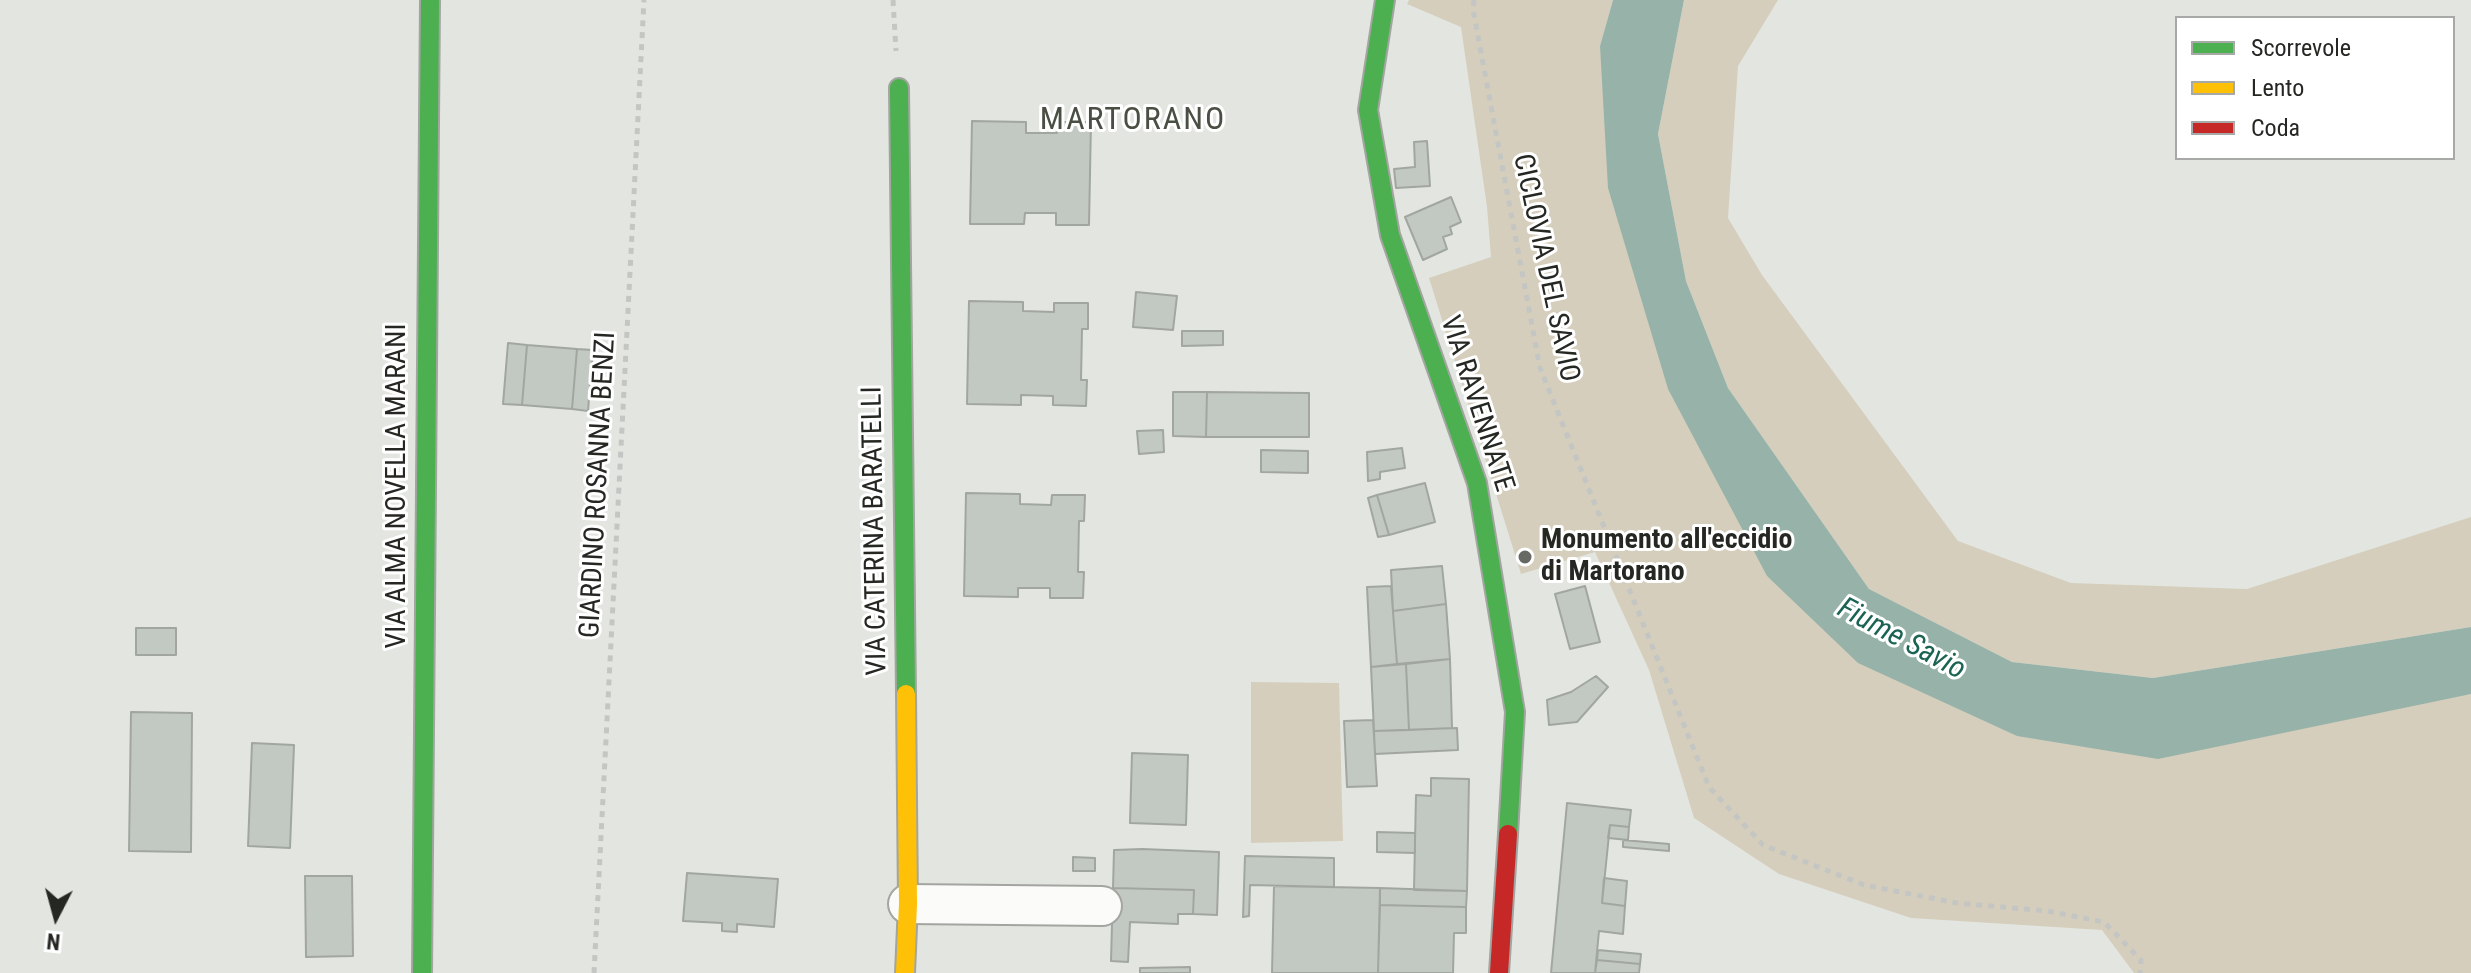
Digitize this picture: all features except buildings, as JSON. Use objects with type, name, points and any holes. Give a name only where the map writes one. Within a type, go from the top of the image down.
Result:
[{"type":"street","name":"VIA ALMA NOVELLA MARANI","points":[[422,973],[430,0]]},
{"type":"street","name":"VIA RAVENNATE","points":[[1385,0],[1368,110],[1390,235],[1477,483],[1515,712],[1499,973]]},
{"type":"street","name":"VIA CATERINA BARATELLI","points":[[899,88],[908,904],[905,973]]},
{"type":"street","points":[[908,904],[1102,906]]},
{"type":"path","name":"GIARDINO ROSANNA BENZI","points":[[594,973],[644,0]]},
{"type":"path","points":[[893,0],[899,88]]},
{"type":"path","name":"CICLOVIA DEL SAVIO","points":[[1474,0],[1476,26],[1540,368],[1709,787],[1763,845],[1864,885],[1957,903],[2047,911],[2104,922],[2141,960],[2140,973]]},
{"type":"shaded area","points":[[1409,0],[1613,0],[1600,46],[1767,576],[2017,736],[2471,694],[2471,973],[2134,973],[2102,930],[1911,918],[1779,874],[1694,818],[1649,670],[1595,552],[1521,574],[1429,278],[1491,257],[1487,207],[1461,27],[1407,4]]},
{"type":"shaded area","points":[[1684,0],[1778,0],[1738,66],[1728,218],[1762,275],[1958,541],[2071,583],[2247,589],[2471,517],[2471,627],[2153,678],[2012,662],[1869,589],[1728,388],[1686,281],[1658,134]]},
{"type":"shaded area","points":[[1251,682],[1339,683],[1343,841],[1251,843]]},
{"type":"water","name":"Fiume Savio","points":[[1613,0],[1684,0],[1658,134],[1686,281],[1728,388],[1869,589],[2012,662],[2153,678],[2471,627],[2471,694],[2158,759],[2017,736],[1858,663],[1767,576],[1668,389],[1608,188],[1600,46]]},
{"type":"traffic: fast","points":[[422,973],[430,0]]},
{"type":"traffic: fast","points":[[1385,0],[1368,110],[1390,235],[1477,483],[1515,712],[1508,834]]},
{"type":"traffic: fast","points":[[899,88],[906,694]]},
{"type":"traffic: slow","points":[[905,973],[908,904],[906,694]]},
{"type":"traffic: jam","points":[[1499,973],[1508,834]]},
{"type":"place","name":"Monumento all'eccidio di Martorano","points":[[1525,557]]},
{"type":"district","name":"MARTORANO","points":[[1133,121]]}]
